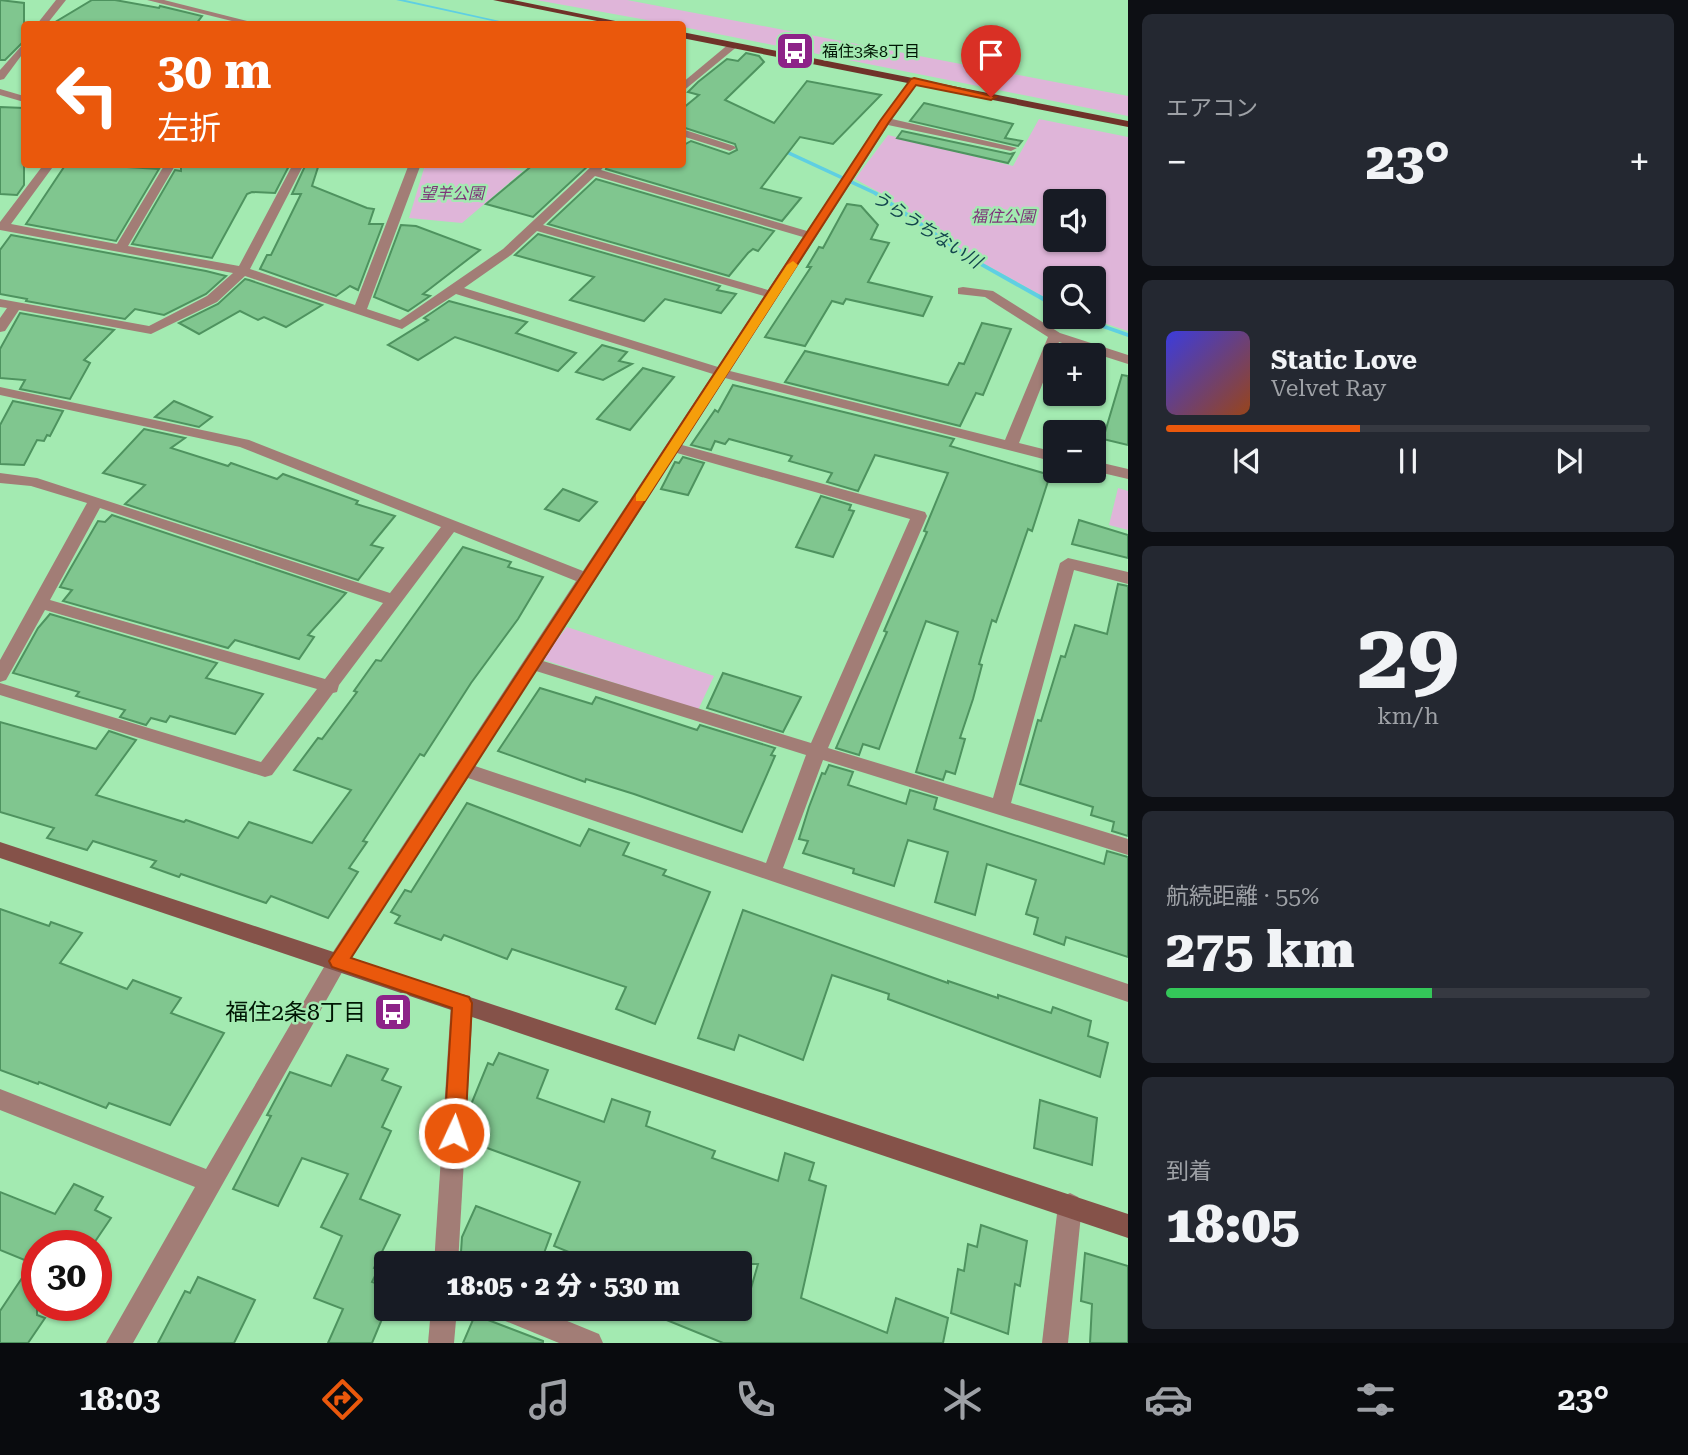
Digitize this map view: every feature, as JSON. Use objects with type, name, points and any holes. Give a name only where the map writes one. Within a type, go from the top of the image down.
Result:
[{"type":"main road","points":[[498,0],[609,21]]},
{"type":"main road","points":[[686,37],[1128,124]]},
{"type":"street","points":[[44,21],[61,0]]},
{"type":"street","points":[[152,0],[241,21]]},
{"type":"street","points":[[686,86],[734,45]]},
{"type":"street","points":[[0,77],[21,50]]},
{"type":"street","points":[[0,59],[13,60]]},
{"type":"street","points":[[119,1343],[338,961],[589,580],[885,121],[914,81]]},
{"type":"street","points":[[0,92],[21,98]]},
{"type":"street","points":[[885,121],[1011,148]]},
{"type":"street","points":[[686,133],[730,148]]},
{"type":"street","points":[[47,168],[1,226],[243,271],[402,325],[507,251],[598,168],[812,236]]},
{"type":"street","points":[[121,248],[169,168]]},
{"type":"street","points":[[0,303],[151,330],[212,299],[243,271],[297,168]]},
{"type":"street","points":[[360,310],[413,168]]},
{"type":"street","points":[[536,227],[773,295]]},
{"type":"street","points":[[454,289],[723,373],[1043,454]]},
{"type":"street","points":[[963,291],[988,294],[1055,336],[1128,360]]},
{"type":"street","points":[[0,328],[15,306]]},
{"type":"street","points":[[1010,446],[1055,336]]},
{"type":"street","points":[[0,391],[244,443],[589,580]]},
{"type":"street","points":[[673,447],[919,516],[817,751],[772,872]]},
{"type":"street","points":[[1106,469],[1128,474]]},
{"type":"street","points":[[0,478],[32,481],[96,500],[392,600]]},
{"type":"street","points":[[0,676],[96,500]]},
{"type":"street","points":[[0,689],[265,770],[331,687],[392,600],[451,525]]},
{"type":"street","points":[[1000,807],[1068,563],[1128,578]]},
{"type":"street","points":[[42,603],[331,687]]},
{"type":"street","points":[[533,664],[1128,847]]},
{"type":"street","points":[[464,769],[1128,993]]},
{"type":"street","points":[[0,850],[1128,1226]]},
{"type":"street","points":[[447,1251],[463,1003]]},
{"type":"street","points":[[0,1099],[210,1182]]},
{"type":"street","points":[[1055,1343],[1070,1205]]},
{"type":"street","points":[[442,1343],[443,1321]]},
{"type":"street","points":[[536,1321],[590,1343]]},
{"type":"green space","points":[[536,0],[627,0],[1128,96],[1128,116],[686,28],[686,21],[652,21]]},
{"type":"green space","name":"福住公園","points":[[1039,119],[1128,137],[1128,331],[1106,324],[1106,266],[1043,266],[1043,296],[972,257],[884,195],[855,179],[888,135],[1013,166]]},
{"type":"green space","name":"望羊公園","points":[[424,168],[504,168],[523,171],[462,223],[409,218]]},
{"type":"green space","points":[[1118,488],[1128,491],[1128,530],[1109,525]]},
{"type":"green space","points":[[567,627],[714,676],[698,710],[541,659]]},
{"type":"building","points":[[0,0],[24,3],[21,44],[5,60],[0,60]]},
{"type":"building","points":[[92,0],[160,6],[202,16],[198,21],[57,21]]},
{"type":"building","points":[[746,53],[759,56],[764,62],[725,100],[774,123],[807,81],[881,95],[833,144],[800,137],[761,188],[801,198],[782,221],[606,169],[686,168],[686,144],[691,141],[729,154],[737,150],[735,144],[686,128],[686,106],[699,95],[688,92],[698,82],[727,59],[738,61]]},
{"type":"building","points":[[924,103],[1013,124],[1005,138],[1022,141],[1018,146],[910,121]]},
{"type":"building","points":[[0,107],[21,108],[21,168],[24,168],[24,185],[17,195],[0,194]]},
{"type":"building","points":[[902,131],[1014,153],[1008,163],[897,138]]},
{"type":"building","points":[[63,168],[159,169],[116,241],[26,224]]},
{"type":"building","points":[[181,168],[288,168],[275,193],[247,194],[212,258],[132,244],[175,170],[181,171]]},
{"type":"building","points":[[304,168],[318,168],[312,186],[374,209],[369,224],[383,224],[358,290],[350,286],[336,296],[260,269],[267,255],[271,255],[301,194],[292,194]]},
{"type":"building","points":[[529,168],[586,168],[533,217],[486,204]]},
{"type":"building","points":[[596,179],[774,231],[758,251],[753,249],[748,253],[729,276],[548,224]]},
{"type":"building","points":[[847,204],[861,206],[878,225],[871,239],[889,243],[868,282],[932,297],[923,316],[846,299],[843,304],[832,301],[805,346],[765,337],[811,267],[807,267],[819,247],[823,248]]},
{"type":"building","points":[[401,225],[416,226],[480,250],[423,294],[430,296],[408,311],[374,297]]},
{"type":"building","points":[[538,234],[720,286],[717,290],[736,294],[721,313],[665,299],[644,321],[570,300],[594,277],[515,255]]},
{"type":"building","points":[[11,235],[226,276],[206,294],[164,315],[135,309],[125,319],[26,301],[27,299],[0,294],[0,250]]},
{"type":"building","points":[[245,279],[322,305],[286,327],[264,317],[258,320],[240,311],[199,334],[179,323],[218,304]]},
{"type":"building","points":[[449,301],[527,322],[516,333],[576,353],[558,371],[455,337],[418,360],[388,345],[428,320],[424,318]]},
{"type":"building","points":[[20,313],[114,330],[84,360],[90,363],[70,399],[20,389],[25,380],[0,378],[0,349]]},
{"type":"building","points":[[982,323],[1011,329],[983,395],[976,393],[960,426],[785,382],[805,351],[948,385],[959,363],[964,364]]},
{"type":"building","points":[[602,345],[627,352],[619,361],[632,364],[603,380],[576,372]]},
{"type":"building","points":[[643,368],[674,377],[630,430],[597,419]]},
{"type":"building","points":[[1122,375],[1128,376],[1128,445],[1106,440],[1106,429]]},
{"type":"building","points":[[733,385],[954,439],[950,446],[1043,473],[1043,483],[1047,483],[1032,531],[1028,529],[996,622],[992,620],[979,664],[982,665],[960,738],[965,739],[955,774],[946,771],[943,780],[916,772],[958,632],[926,621],[879,749],[863,744],[859,755],[836,748],[887,632],[884,631],[927,532],[924,531],[948,473],[875,455],[858,491],[827,482],[832,473],[789,461],[792,456],[729,439],[725,444],[715,441],[711,450],[691,445],[715,410],[718,412]]},
{"type":"building","points":[[13,401],[63,411],[50,436],[47,435],[44,441],[37,440],[24,465],[0,464],[0,425]]},
{"type":"building","points":[[174,401],[212,417],[199,427],[155,417]]},
{"type":"building","points":[[144,429],[185,438],[171,448],[228,466],[231,463],[277,479],[283,474],[358,501],[356,504],[395,516],[371,545],[383,548],[358,580],[125,504],[145,485],[103,473]]},
{"type":"building","points":[[683,457],[704,463],[688,495],[661,489],[675,462],[679,463]]},
{"type":"building","points":[[563,489],[597,502],[579,521],[545,509]]},
{"type":"building","points":[[821,496],[851,505],[849,510],[854,511],[833,557],[796,547]]},
{"type":"building","points":[[112,515],[346,593],[308,635],[314,637],[299,659],[235,640],[228,648],[63,601],[72,590],[60,587],[69,571],[98,521],[105,522]]},
{"type":"building","points":[[1079,520],[1128,535],[1128,558],[1072,544]]},
{"type":"building","points":[[463,547],[511,562],[508,567],[543,577],[518,619],[471,683],[424,756],[420,754],[363,841],[367,842],[349,868],[358,872],[328,918],[271,896],[266,903],[181,874],[179,877],[151,867],[156,861],[93,841],[87,850],[47,838],[54,828],[0,812],[0,722],[96,749],[109,731],[136,740],[96,795],[184,822],[186,820],[238,838],[249,822],[312,843],[351,790],[294,770],[318,738],[322,739],[357,692],[354,691],[376,660],[381,661]]},
{"type":"building","points":[[1118,584],[1128,586],[1128,836],[1112,831],[1114,822],[1091,815],[1093,807],[1020,784],[1038,720],[1041,721],[1061,656],[1065,657],[1075,625],[1107,634]]},
{"type":"building","points":[[50,614],[217,663],[206,678],[263,694],[235,734],[170,716],[166,722],[151,718],[146,725],[120,717],[125,710],[76,696],[79,692],[13,673],[38,628]]},
{"type":"building","points":[[723,673],[801,697],[783,732],[707,708]]},
{"type":"building","points":[[540,688],[592,704],[596,697],[697,730],[700,725],[775,748],[771,755],[775,756],[742,832],[498,751]]},
{"type":"building","points":[[829,765],[853,772],[848,785],[906,804],[910,790],[937,798],[934,809],[1104,864],[1107,851],[1128,857],[1128,957],[1066,937],[1064,945],[1034,934],[1038,918],[1026,914],[1036,880],[987,864],[975,915],[935,902],[948,852],[908,840],[894,886],[853,873],[854,869],[803,853],[808,841],[799,839],[822,773],[825,774]]},
{"type":"building","points":[[467,803],[580,846],[589,829],[629,843],[623,855],[666,870],[663,875],[710,892],[655,1024],[616,1009],[626,987],[512,949],[507,959],[444,935],[441,940],[395,923],[400,916],[391,912],[405,890],[411,892]]},
{"type":"building","points":[[0,909],[49,926],[51,922],[82,933],[60,963],[127,989],[133,980],[181,998],[171,1013],[224,1033],[170,1125],[109,1103],[106,1108],[0,1070]]},
{"type":"building","points":[[743,910],[948,983],[998,998],[998,995],[1051,1013],[1053,1007],[1091,1021],[1088,1036],[1108,1043],[1100,1077],[888,999],[889,994],[832,975],[803,1060],[739,1035],[734,1050],[698,1038]]},
{"type":"building","points":[[499,1053],[548,1070],[537,1098],[604,1122],[612,1099],[650,1112],[646,1126],[715,1151],[712,1158],[778,1181],[785,1153],[814,1163],[809,1180],[826,1186],[801,1298],[887,1333],[896,1298],[948,1318],[943,1343],[723,1343],[669,1321],[752,1321],[752,1285],[758,1264],[752,1264],[752,1251],[566,1251],[554,1246],[580,1182],[468,1141],[470,1107],[488,1063],[493,1065]]},
{"type":"building","points":[[347,1055],[388,1069],[382,1080],[401,1087],[382,1127],[391,1131],[360,1199],[400,1215],[382,1251],[374,1251],[374,1321],[381,1321],[372,1343],[328,1343],[343,1309],[314,1298],[342,1236],[321,1227],[348,1174],[302,1158],[278,1206],[233,1189],[271,1116],[267,1115],[290,1072],[331,1086]]},
{"type":"building","points":[[1040,1100],[1097,1118],[1092,1165],[1034,1148]]},
{"type":"building","points":[[74,1184],[103,1197],[95,1210],[111,1218],[103,1230],[21,1230],[21,1259],[0,1250],[0,1192],[55,1214]]},
{"type":"building","points":[[476,1206],[551,1234],[545,1251],[461,1251],[462,1237]]},
{"type":"building","points":[[981,1225],[1027,1241],[1020,1286],[1015,1284],[1008,1334],[951,1313],[958,1269],[964,1271],[968,1244],[977,1247]]},
{"type":"building","points":[[1085,1253],[1128,1266],[1128,1343],[1090,1343],[1092,1304],[1081,1301]]},
{"type":"building","points":[[198,1277],[255,1300],[234,1343],[158,1343],[185,1291],[190,1293]]},
{"type":"building","points":[[21,1280],[21,1321],[43,1321],[28,1343],[0,1343],[0,1311]]},
{"type":"building","points":[[472,1321],[491,1321],[543,1341],[543,1343],[463,1343]]},
{"type":"waterway","name":"うらうちない川","points":[[398,0],[497,21]]},
{"type":"waterway","name":"うらうちない川","points":[[778,148],[875,193],[970,258],[1043,299]]},
{"type":"waterway","name":"うらうちない川","points":[[1106,327],[1128,335]]},
{"type":"slow traffic","points":[[641,498],[793,265]]},
{"type":"place","name":"福住3条8丁目","points":[[795,51]]},
{"type":"place","name":"福住2条8丁目","points":[[393,1012]]},
{"type":"route","points":[[454,1133],[463,1003],[338,961],[589,580],[885,121],[914,81],[991,97]]}]
